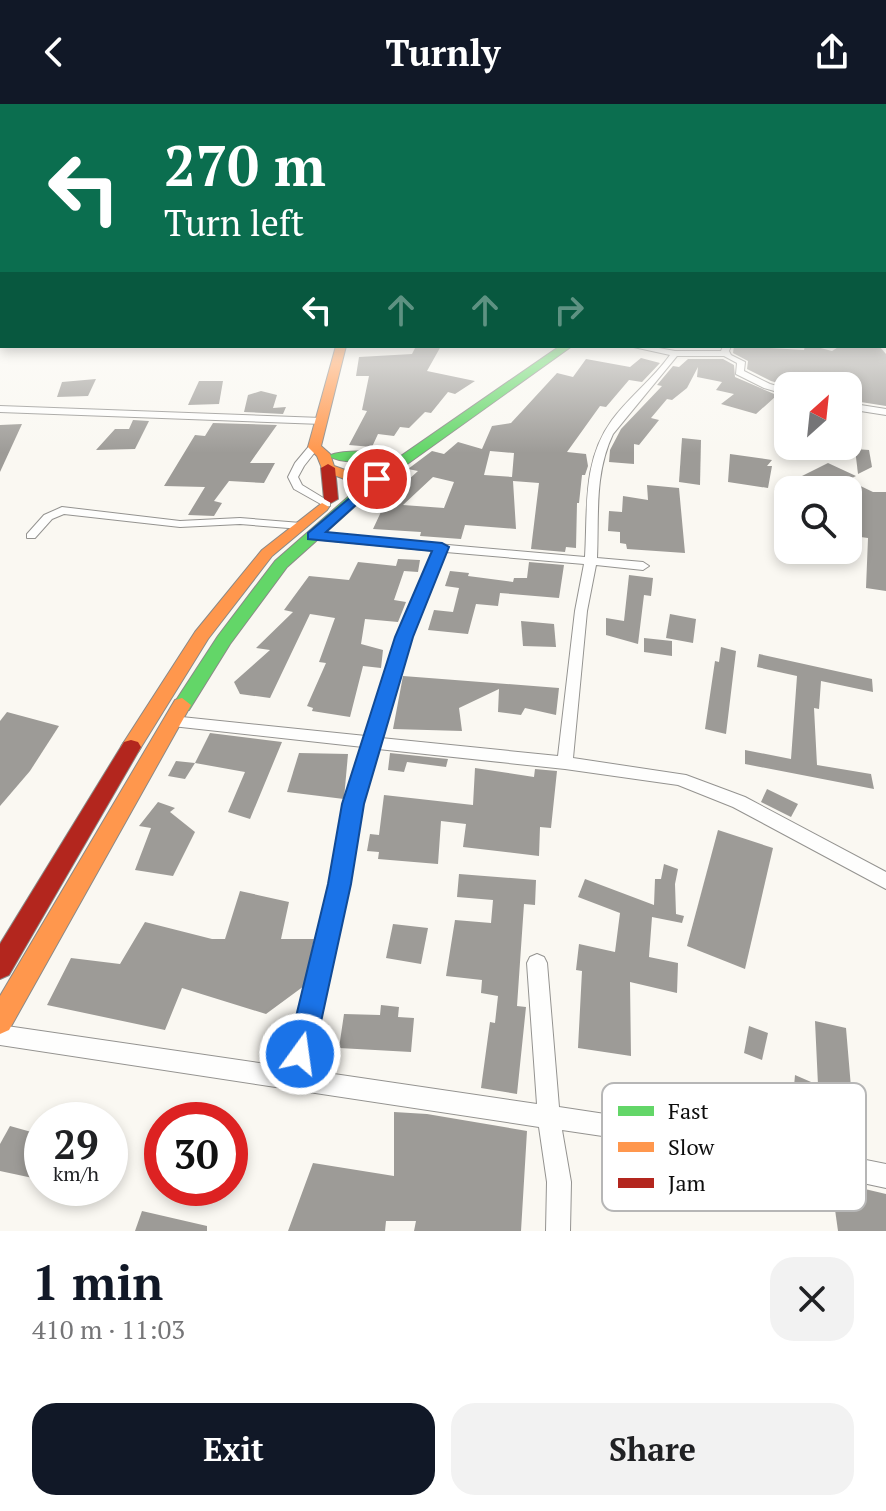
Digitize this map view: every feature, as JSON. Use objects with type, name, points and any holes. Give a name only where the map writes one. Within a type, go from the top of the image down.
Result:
[{"type":"main road","points":[[329,501],[322,421],[340,349]]},
{"type":"main road","points":[[0,967],[159,701],[201,636],[267,553],[307,531],[366,478],[387,453],[548,349]]},
{"type":"main road","points":[[0,1021],[172,721],[256,595],[329,501],[563,349]]},
{"type":"main road","points":[[326,457],[369,457],[387,453]]},
{"type":"main road","points":[[326,457],[366,478]]},
{"type":"street","points":[[649,349],[675,353],[727,350],[741,362],[739,372],[774,387]]},
{"type":"street","points":[[565,763],[581,609],[591,561],[592,477],[601,447],[631,401],[667,366],[675,353]]},
{"type":"street","points":[[862,408],[886,412]]},
{"type":"street","points":[[0,409],[322,421]]},
{"type":"street","points":[[326,457],[293,477],[298,487],[329,501]]},
{"type":"street","points":[[31,536],[48,517],[62,510],[180,524],[240,521],[442,547],[643,566]]},
{"type":"street","points":[[294,1079],[334,911],[353,804],[404,637],[442,547]]},
{"type":"street","points":[[172,721],[565,763],[680,779],[705,786],[739,802],[886,881]]},
{"type":"street","points":[[537,963],[549,1117],[559,1182],[558,1231]]},
{"type":"street","points":[[0,1035],[602,1125]]},
{"type":"street","points":[[866,1172],[886,1176]]},
{"type":"building","points":[[415,349],[440,349],[427,371],[475,381],[455,394],[448,392],[431,413],[425,412],[409,428],[400,427],[394,436],[378,434],[372,447],[349,445],[367,411],[362,410],[369,376],[356,376],[359,357],[412,354]]},
{"type":"building","points":[[734,349],[832,351],[881,349],[886,354],[886,406],[862,402],[862,372],[774,372],[774,382],[747,369],[748,361],[733,353]]},
{"type":"building","points":[[641,358],[660,363],[642,382],[629,380],[606,407],[600,406],[567,452],[586,454],[588,466],[585,475],[582,475],[577,503],[576,548],[566,547],[565,552],[531,549],[539,483],[513,481],[516,529],[465,525],[461,539],[420,536],[421,532],[373,529],[387,499],[418,471],[408,469],[432,451],[444,454],[458,442],[482,449],[492,426],[511,423],[557,373],[573,377],[586,359],[630,367]],"holes":[[[490,451],[514,453],[512,477],[484,475]],[[433,477],[454,482],[444,508],[403,505]]]},
{"type":"building","points":[[688,359],[723,359],[734,365],[735,377],[774,394],[774,398],[756,414],[721,404],[734,394],[716,390],[722,382],[697,377],[698,367],[687,388],[672,400],[667,399],[651,418],[659,420],[639,445],[634,444],[634,464],[609,462],[610,450],[621,429],[662,386],[657,385],[673,366],[679,367]]},
{"type":"building","points":[[96,379],[88,396],[57,397],[62,382]]},
{"type":"building","points":[[199,381],[223,381],[219,404],[188,405]]},
{"type":"building","points":[[261,391],[277,395],[273,408],[286,407],[283,414],[244,412],[248,395]]},
{"type":"building","points":[[133,420],[149,421],[135,449],[96,450],[115,429],[129,429]]},
{"type":"building","points":[[213,423],[277,425],[250,463],[275,463],[264,483],[229,481],[214,501],[222,503],[214,516],[188,515],[205,487],[164,486],[195,435],[205,436]]},
{"type":"building","points":[[22,424],[0,472],[0,425]]},
{"type":"building","points":[[682,438],[701,440],[700,485],[679,482]]},
{"type":"building","points":[[862,450],[869,450],[872,467],[858,474],[856,460],[862,460]]},
{"type":"building","points":[[730,454],[772,460],[767,466],[772,466],[768,488],[728,482]]},
{"type":"building","points":[[828,463],[856,476],[802,476]]},
{"type":"building","points":[[647,485],[679,488],[685,553],[627,549],[626,544],[620,543],[620,532],[608,531],[609,511],[622,512],[623,496],[648,500]]},
{"type":"building","points":[[862,487],[873,492],[886,492],[886,591],[866,588],[868,538],[862,537]]},
{"type":"building","points":[[398,559],[420,560],[418,572],[404,571],[394,600],[406,602],[398,622],[365,619],[361,644],[383,650],[381,668],[363,666],[350,717],[312,711],[313,708],[307,706],[326,663],[319,662],[335,618],[310,614],[270,698],[240,694],[234,682],[270,650],[256,648],[293,612],[284,610],[309,576],[349,580],[358,562],[396,566]]},
{"type":"building","points":[[529,562],[564,565],[559,598],[500,593],[498,606],[476,604],[468,634],[428,630],[434,610],[453,612],[459,588],[445,586],[450,571],[513,582],[514,578],[527,578]]},
{"type":"building","points":[[629,575],[653,578],[651,596],[644,595],[638,644],[606,635],[606,618],[624,621]]},
{"type":"building","points":[[670,614],[696,619],[693,643],[666,638]]},
{"type":"building","points":[[521,621],[554,624],[556,647],[523,646]]},
{"type":"building","points":[[644,638],[672,641],[672,656],[644,652]]},
{"type":"building","points":[[721,647],[736,651],[726,734],[705,729],[715,661],[719,662]]},
{"type":"building","points":[[759,654],[872,679],[873,692],[821,681],[819,709],[814,708],[817,765],[871,774],[874,789],[745,764],[745,750],[791,759],[797,676],[757,667]]},
{"type":"building","points":[[403,676],[559,688],[556,715],[525,708],[521,715],[498,712],[499,689],[459,708],[462,731],[393,729]]},
{"type":"building","points":[[7,712],[59,726],[30,771],[0,806],[0,721]]},
{"type":"building","points":[[210,733],[282,742],[250,819],[228,812],[245,772],[195,763]]},
{"type":"building","points":[[299,753],[348,754],[344,799],[287,792]]},
{"type":"building","points":[[390,753],[448,759],[446,767],[407,762],[404,772],[388,770]]},
{"type":"building","points":[[176,761],[195,763],[185,779],[168,776]]},
{"type":"building","points":[[475,768],[534,777],[535,769],[557,771],[551,828],[540,827],[539,856],[463,847],[466,824],[441,821],[438,864],[378,859],[379,852],[367,851],[370,834],[379,835],[384,795],[473,805]]},
{"type":"building","points":[[767,789],[798,804],[791,817],[761,802]]},
{"type":"building","points":[[158,802],[175,808],[170,812],[195,832],[173,876],[135,870],[151,828],[139,826]]},
{"type":"building","points":[[718,830],[773,848],[745,969],[687,946]]},
{"type":"building","points":[[664,864],[678,869],[676,914],[684,916],[682,923],[652,917],[649,957],[678,963],[677,993],[630,982],[631,1056],[578,1048],[582,971],[576,970],[579,944],[615,952],[620,913],[578,897],[585,879],[654,905],[655,879],[661,879]]},
{"type":"building","points":[[459,874],[536,880],[535,905],[524,904],[517,1006],[526,1007],[517,1094],[481,1088],[490,1022],[495,1023],[498,996],[481,993],[482,980],[446,976],[455,920],[491,923],[493,900],[457,897]]},
{"type":"building","points":[[240,891],[289,902],[281,939],[314,939],[304,986],[266,1014],[182,988],[165,1030],[47,1005],[71,958],[120,964],[145,922],[212,939],[225,939]]},
{"type":"building","points":[[393,924],[428,928],[421,964],[386,958]]},
{"type":"building","points":[[381,1005],[399,1007],[398,1017],[414,1018],[411,1052],[339,1048],[344,1014],[380,1015]]},
{"type":"building","points":[[815,1021],[846,1028],[851,1083],[818,1083]]},
{"type":"building","points":[[749,1026],[768,1033],[762,1060],[744,1053]]},
{"type":"building","points":[[795,1075],[813,1083],[794,1083]]},
{"type":"building","points":[[394,1112],[427,1114],[527,1131],[521,1231],[414,1231],[416,1221],[386,1221],[385,1231],[288,1231],[313,1163],[394,1176]]},
{"type":"building","points":[[10,1126],[24,1130],[24,1176],[0,1171],[0,1144]]},
{"type":"building","points":[[866,1189],[886,1194],[886,1231],[838,1231],[835,1211],[866,1211]]},
{"type":"building","points":[[142,1211],[207,1226],[207,1231],[135,1231]]},
{"type":"traffic: fast","points":[[182,705],[224,640],[281,564],[377,479],[563,349]]},
{"type":"traffic: fast","points":[[336,456],[369,457],[387,453]]},
{"type":"traffic: slow","points":[[340,349],[314,447],[323,454],[328,468],[371,484]]},
{"type":"traffic: slow","points":[[131,747],[201,636],[267,553],[322,507]]},
{"type":"traffic: slow","points":[[0,1021],[182,705]]},
{"type":"traffic: jam","points":[[328,468],[331,499]]},
{"type":"traffic: jam","points":[[0,967],[131,747]]},
{"type":"route","points":[[300,1054],[319,980],[353,804],[404,637],[442,547],[313,536],[377,479]]}]
